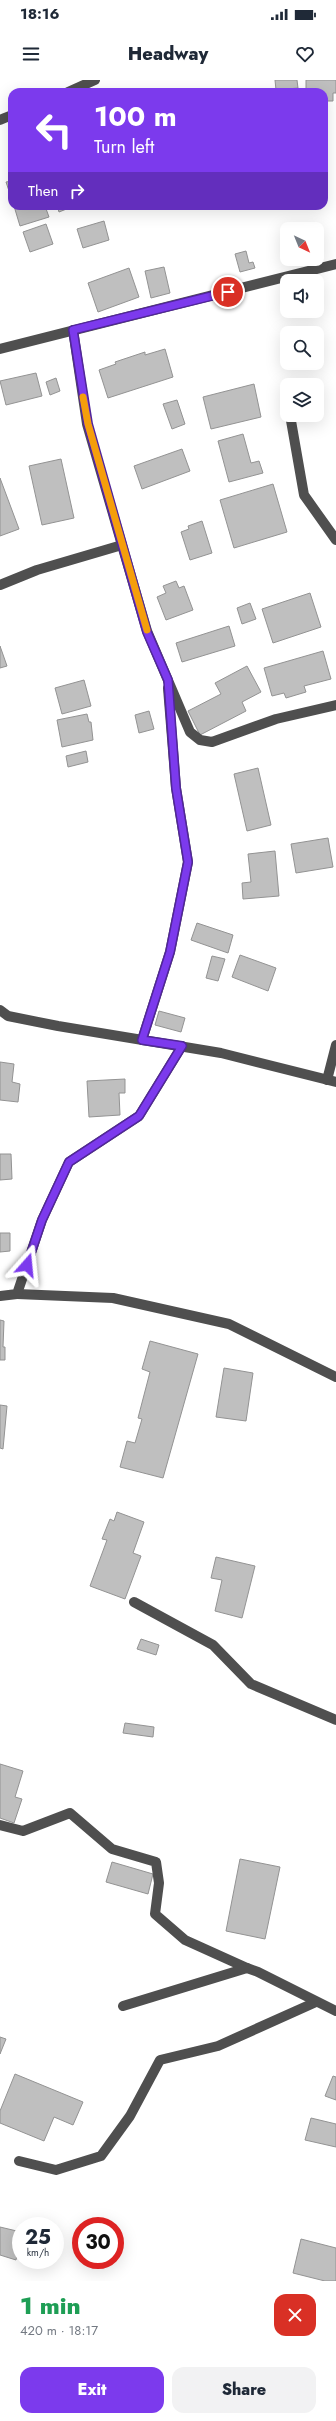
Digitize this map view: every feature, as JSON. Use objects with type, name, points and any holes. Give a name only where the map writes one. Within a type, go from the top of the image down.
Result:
[{"type":"street","points":[[77,88],[95,80]]},
{"type":"street","points":[[0,349],[336,264]]},
{"type":"street","points":[[73,330],[88,424],[147,632],[190,732],[200,740],[212,742],[276,720],[336,705]]},
{"type":"street","points":[[291,422],[304,495],[336,540]]},
{"type":"street","points":[[0,585],[37,570],[122,545]]},
{"type":"street","points":[[142,1040],[170,952],[188,862],[176,788],[168,680]]},
{"type":"street","points":[[0,1010],[8,1016],[222,1053],[331,1081],[336,1046]]},
{"type":"street","points":[[17,1294],[42,1220],[69,1162],[139,1116],[182,1046]]},
{"type":"street","points":[[0,1296],[17,1294],[113,1298],[229,1324],[336,1377]]},
{"type":"street","points":[[134,1602],[213,1645],[251,1684],[336,1720]]},
{"type":"street","points":[[0,1825],[22,1831],[70,1813],[112,1849],[156,1862],[159,1883],[155,1914],[185,1940],[258,1972],[336,2011]]},
{"type":"street","points":[[123,2006],[247,1968]]},
{"type":"street","points":[[19,2161],[56,2170],[101,2156],[130,2116],[160,2060],[218,2046],[316,2002]]},
{"type":"building","points":[[275,80],[297,80],[298,88],[276,88]]},
{"type":"building","points":[[306,80],[336,80],[336,93],[333,93],[333,101],[328,101],[328,88],[306,88]]},
{"type":"building","points":[[15,210],[46,210],[49,217],[20,226]]},
{"type":"building","points":[[104,221],[109,240],[83,248],[77,229]]},
{"type":"building","points":[[46,224],[53,244],[30,252],[23,232]]},
{"type":"building","points":[[246,251],[249,263],[253,262],[255,268],[240,272],[235,254]]},
{"type":"building","points":[[164,267],[170,293],[151,298],[145,271]]},
{"type":"building","points":[[129,268],[139,297],[98,312],[88,283]]},
{"type":"building","points":[[165,349],[173,377],[108,398],[99,370],[116,364],[115,362],[145,352],[145,355]]},
{"type":"building","points":[[36,373],[42,396],[6,405],[0,381]]},
{"type":"building","points":[[56,378],[60,391],[50,395],[46,382]]},
{"type":"building","points":[[254,384],[261,417],[211,429],[203,397]]},
{"type":"building","points":[[177,400],[185,424],[172,429],[163,404]]},
{"type":"building","points":[[243,434],[251,463],[259,461],[263,473],[229,482],[218,441]]},
{"type":"building","points":[[182,449],[190,471],[142,489],[134,466]]},
{"type":"building","points":[[61,459],[74,518],[42,525],[29,466]]},
{"type":"building","points":[[0,478],[19,529],[0,536]]},
{"type":"building","points":[[273,484],[287,532],[234,548],[220,500]]},
{"type":"building","points":[[202,521],[212,553],[190,560],[181,532],[189,529],[188,526]]},
{"type":"building","points":[[176,581],[179,588],[184,586],[193,610],[166,620],[157,597],[166,593],[163,586]]},
{"type":"building","points":[[310,593],[321,627],[273,643],[262,609]]},
{"type":"building","points":[[250,603],[256,619],[242,624],[237,608]]},
{"type":"building","points":[[229,626],[235,646],[182,662],[176,643]]},
{"type":"building","points":[[0,646],[7,666],[0,668]]},
{"type":"building","points":[[323,651],[331,679],[304,686],[306,692],[286,698],[284,693],[272,696],[264,668]]},
{"type":"building","points":[[247,666],[261,692],[242,702],[246,711],[200,735],[188,711],[221,694],[215,683]]},
{"type":"building","points":[[84,680],[91,706],[62,714],[55,688]]},
{"type":"building","points":[[149,711],[154,729],[139,733],[135,715]]},
{"type":"building","points":[[87,714],[89,722],[91,722],[93,740],[62,747],[57,720]]},
{"type":"building","points":[[86,751],[88,762],[68,767],[66,756]]},
{"type":"building","points":[[258,768],[271,825],[247,831],[234,774]]},
{"type":"building","points":[[328,838],[333,867],[296,873],[291,844]]},
{"type":"building","points":[[275,851],[279,896],[243,899],[242,883],[251,882],[248,854]]},
{"type":"building","points":[[197,923],[233,935],[228,953],[191,940]]},
{"type":"building","points":[[240,955],[276,968],[268,991],[232,977]]},
{"type":"building","points":[[212,956],[225,959],[218,981],[206,978]]},
{"type":"building","points":[[159,1011],[185,1018],[181,1032],[155,1025]]},
{"type":"building","points":[[0,1062],[14,1064],[12,1082],[20,1084],[18,1102],[0,1100]]},
{"type":"building","points":[[125,1079],[125,1093],[119,1093],[120,1115],[89,1117],[87,1081]]},
{"type":"building","points":[[0,1154],[11,1154],[12,1179],[0,1180]]},
{"type":"building","points":[[0,1233],[10,1233],[10,1251],[0,1252]]},
{"type":"building","points":[[0,1320],[4,1321],[3,1347],[5,1347],[5,1360],[0,1360]]},
{"type":"building","points":[[150,1341],[198,1354],[163,1478],[120,1467],[127,1441],[135,1443],[142,1419],[138,1418],[150,1372],[142,1369]]},
{"type":"building","points":[[224,1368],[253,1373],[246,1421],[216,1417]]},
{"type":"building","points":[[0,1405],[7,1406],[3,1449],[0,1448]]},
{"type":"building","points":[[117,1512],[144,1522],[133,1553],[141,1556],[125,1599],[90,1586],[107,1540],[102,1539],[110,1519],[114,1521]]},
{"type":"building","points":[[216,1557],[255,1566],[242,1618],[215,1611],[222,1580],[211,1578]]},
{"type":"building","points":[[141,1639],[159,1645],[156,1655],[137,1649]]},
{"type":"building","points":[[125,1723],[154,1727],[153,1737],[123,1733]]},
{"type":"building","points":[[0,1764],[23,1771],[15,1797],[22,1799],[14,1823],[0,1818]]},
{"type":"building","points":[[240,1859],[280,1867],[265,1939],[226,1931]]},
{"type":"building","points":[[112,1862],[153,1874],[148,1894],[106,1882]]},
{"type":"building","points":[[0,2037],[6,2039],[0,2054]]},
{"type":"building","points":[[15,2074],[83,2102],[73,2125],[54,2117],[44,2141],[0,2123],[0,2111]]},
{"type":"building","points":[[333,2076],[336,2077],[336,2100],[325,2096]]},
{"type":"building","points":[[311,2118],[336,2124],[336,2147],[305,2140]]},
{"type":"building","points":[[0,2227],[12,2230],[12,2259],[0,2255]]},
{"type":"building","points":[[301,2239],[336,2248],[336,2281],[325,2281],[293,2273]]},
{"type":"slow traffic","points":[[83,397],[88,424],[147,630]]},
{"type":"route","points":[[27,1265],[42,1220],[69,1162],[139,1116],[182,1046],[142,1040],[170,952],[188,862],[176,788],[168,680],[147,632],[88,424],[73,330],[228,292]]}]
